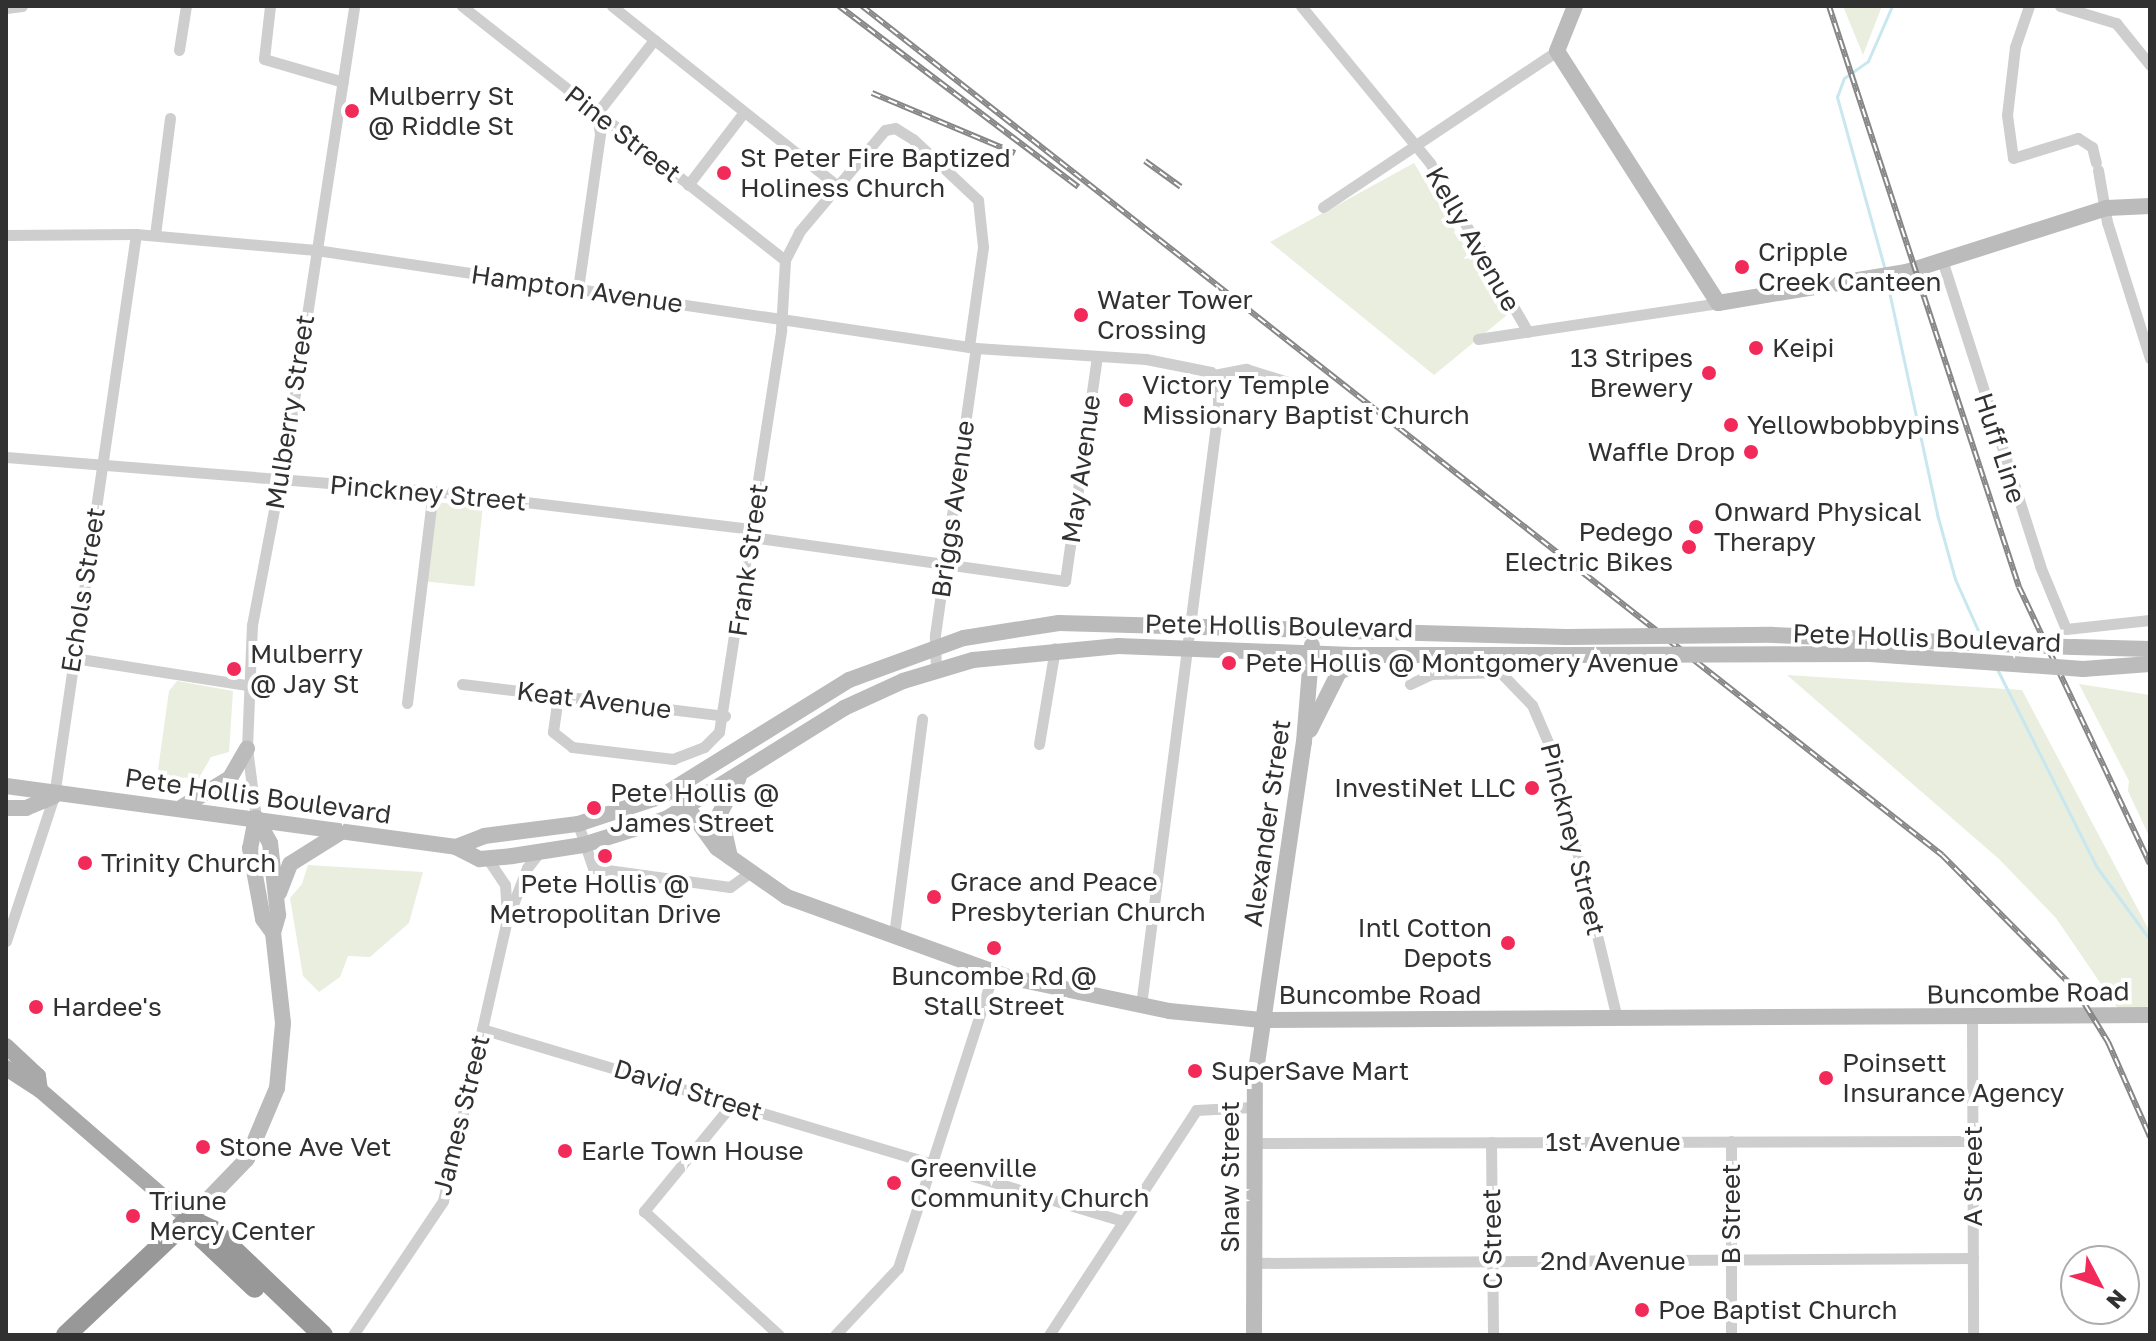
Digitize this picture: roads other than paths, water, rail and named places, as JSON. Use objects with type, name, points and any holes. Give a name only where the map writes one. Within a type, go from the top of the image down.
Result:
[{"type":"highway","points":[[66,1335],[189,1219]]},
{"type":"highway","points":[[189,1219],[203,1239],[304,1335]]},
{"type":"highway","points":[[189,1219],[230,1245],[323,1335]]},
{"type":"main road","points":[[1575,6],[1557,51],[1718,303],[1943,263],[2107,208],[2150,206]]},
{"type":"main road","name":"Pete Hollis Boulevard","points":[[456,847],[484,836],[578,824],[674,789],[849,680],[934,648],[1059,623],[1566,637],[1772,635],[2150,649]]},
{"type":"main road","name":"Alexander Street","points":[[1262,1020],[1304,742],[1313,632]]},
{"type":"main road","name":"Pete Hollis Boulevard","points":[[6,786],[32,786],[54,796],[182,807],[456,847],[487,858],[538,854],[583,845],[684,809],[844,708],[936,670],[1055,648],[1188,648],[1380,654],[1870,654],[2083,669],[2150,664]]},
{"type":"main road","points":[[1304,742],[1339,672],[1380,654]]},
{"type":"main road","points":[[2126,666],[2150,676]]},
{"type":"main road","points":[[182,807],[230,778],[247,748]]},
{"type":"main road","points":[[732,862],[721,836],[720,813],[742,774]]},
{"type":"main road","name":"Buncombe Road","points":[[674,789],[684,809],[732,862],[787,897],[994,971],[1141,1005],[1262,1020],[2150,1015]]},
{"type":"main road","name":"Pete Hollis Boulevard","points":[[6,808],[26,808],[54,796]]},
{"type":"main road","points":[[256,818],[270,843],[278,915]]},
{"type":"main road","points":[[256,818],[250,848],[263,919],[273,933]]},
{"type":"main road","points":[[6,1068],[40,1090],[189,1219],[247,1159],[277,1088],[283,1023],[273,933],[283,872],[304,853],[341,832]]},
{"type":"main road","name":"Shaw Street","points":[[1254,1335],[1253,1107],[1262,1020]]},
{"type":"main road","points":[[6,1046],[38,1076],[40,1090]]},
{"type":"street","points":[[6,8],[22,6]]},
{"type":"street","points":[[179,50],[186,6]]},
{"type":"street","points":[[270,6],[264,59],[280,67],[343,82]]},
{"type":"street","name":"Mulberry Street","points":[[256,818],[247,748],[247,685],[252,625],[280,480],[354,6]]},
{"type":"street","name":"Pine Street","points":[[463,6],[785,260]]},
{"type":"street","points":[[612,6],[836,185],[785,260]]},
{"type":"street","name":"Kelly Avenue","points":[[1301,6],[1418,147],[1528,332]]},
{"type":"street","points":[[2029,6],[2015,47],[2007,115],[2013,158],[2078,138],[2092,147],[2107,208],[2107,222],[2150,358]]},
{"type":"street","points":[[2060,6],[2116,23],[2150,65]]},
{"type":"street","points":[[578,289],[600,134],[597,113],[654,40]]},
{"type":"street","points":[[1323,207],[1418,147],[1557,51]]},
{"type":"street","points":[[688,185],[744,112]]},
{"type":"street","points":[[155,235],[170,118]]},
{"type":"street","name":"Briggs Avenue","points":[[836,185],[873,139],[895,128],[968,186],[984,223],[972,348],[934,648],[936,670]]},
{"type":"street","name":"Hampton Avenue","points":[[6,235],[136,234],[316,250],[972,348],[1146,359],[1201,367],[1214,375]]},
{"type":"street","name":"Echols Street","points":[[6,941],[54,796],[136,234]]},
{"type":"street","name":"Frank Street","points":[[558,696],[553,732],[572,747],[684,757],[704,747],[725,716],[783,318],[785,260]]},
{"type":"street","name":"Huff Line","points":[[1943,263],[2031,540],[2066,629],[2150,620]]},
{"type":"street","points":[[1478,339],[1718,303]]},
{"type":"street","name":"May Avenue","points":[[1065,581],[1097,356]]},
{"type":"street","points":[[1141,1005],[1218,409],[1214,375],[1246,369],[1291,383]]},
{"type":"street","name":"Pinckney Street","points":[[6,457],[433,491],[752,533],[1065,581]]},
{"type":"street","points":[[407,703],[433,491]]},
{"type":"street","points":[[1039,744],[1055,648]]},
{"type":"street","points":[[74,658],[247,685]]},
{"type":"street","name":"Pinckney Street","points":[[1410,684],[1431,674],[1500,672],[1532,705],[1554,756],[1617,1018]]},
{"type":"street","name":"Keat Avenue","points":[[462,684],[725,716]]},
{"type":"street","points":[[894,935],[922,719]]},
{"type":"street","points":[[578,824],[593,868],[730,887],[749,873]]},
{"type":"street","name":"James Street","points":[[353,1335],[443,1201],[507,920],[527,868],[538,854]]},
{"type":"street","name":"James Street","points":[[487,858],[505,885],[507,920]]},
{"type":"street","points":[[835,1335],[895,1273],[994,971]]},
{"type":"street","name":"A Street","points":[[1972,1017],[1973,1335]]},
{"type":"street","name":"David Street","points":[[482,1029],[1123,1221]]},
{"type":"street","points":[[732,1104],[644,1211],[779,1335]]},
{"type":"street","points":[[1049,1335],[1196,1110],[1253,1107]]},
{"type":"street","name":"B Street","points":[[1731,1141],[1731,1335]]},
{"type":"street","name":"1st Avenue","points":[[1253,1143],[1973,1141]]},
{"type":"street","name":"C Street","points":[[1491,1142],[1493,1335]]},
{"type":"street","name":"2nd Avenue","points":[[1253,1263],[1973,1258]]},
{"type":"waterway","points":[[1885,270],[1837,97],[1844,78],[1868,61],[1892,6]]},
{"type":"waterway","points":[[1887,282],[1937,514],[1955,579],[1981,637]]},
{"type":"waterway","points":[[1997,669],[2096,866],[2150,940]]},
{"type":"railway","points":[[839,6],[1078,187]]},
{"type":"railway","points":[[862,6],[1942,855],[2076,990],[2108,1042],[2150,1137]]},
{"type":"railway","points":[[1829,6],[2019,587],[2150,864]]},
{"type":"railway","points":[[872,93],[1015,153]]},
{"type":"railway","points":[[1145,161],[1181,187]]},
{"type":"place","name":"Mulberry St @ Riddle St","points":[[352,111]]},
{"type":"place","name":"St Peter Fire Baptized Holiness Church","points":[[724,173]]},
{"type":"place","name":"Cripple Creek Canteen","points":[[1742,267]]},
{"type":"place","name":"Water Tower Crossing","points":[[1081,315]]},
{"type":"place","name":"Keipi","points":[[1756,348]]},
{"type":"place","name":"13 Stripes Brewery","points":[[1709,373]]},
{"type":"place","name":"Victory Temple Missionary Baptist Church","points":[[1126,400]]},
{"type":"place","name":"Yellowbobbypins","points":[[1731,425]]},
{"type":"place","name":"Waffle Drop","points":[[1751,452]]},
{"type":"place","name":"Onward Physical Therapy","points":[[1696,527]]},
{"type":"place","name":"Pedego Electric Bikes","points":[[1689,547]]},
{"type":"place","name":"Pete Hollis @ Montgomery Avenue","points":[[1229,663]]},
{"type":"place","name":"Mulberry @ Jay St","points":[[234,669]]},
{"type":"place","name":"InvestiNet LLC","points":[[1532,788]]},
{"type":"place","name":"Pete Hollis @ James Street","points":[[594,808]]},
{"type":"place","name":"Pete Hollis @ Metropolitan Drive","points":[[605,856]]},
{"type":"place","name":"Trinity Church","points":[[85,863]]},
{"type":"place","name":"Grace and Peace Presbyterian Church","points":[[934,897]]},
{"type":"place","name":"Intl Cotton Depots","points":[[1508,943]]},
{"type":"place","name":"Buncombe Rd @ Stall Street","points":[[994,948]]},
{"type":"place","name":"Hardee's","points":[[36,1007]]},
{"type":"place","name":"SuperSave Mart","points":[[1195,1071]]},
{"type":"place","name":"Poinsett Insurance Agency","points":[[1826,1078]]},
{"type":"place","name":"Stone Ave Vet","points":[[203,1147]]},
{"type":"place","name":"Earle Town House","points":[[565,1151]]},
{"type":"place","name":"Greenville Community Church","points":[[894,1183]]},
{"type":"place","name":"Triune Mercy Center","points":[[133,1216]]},
{"type":"place","name":"Poe Baptist Church","points":[[1642,1310]]}]
